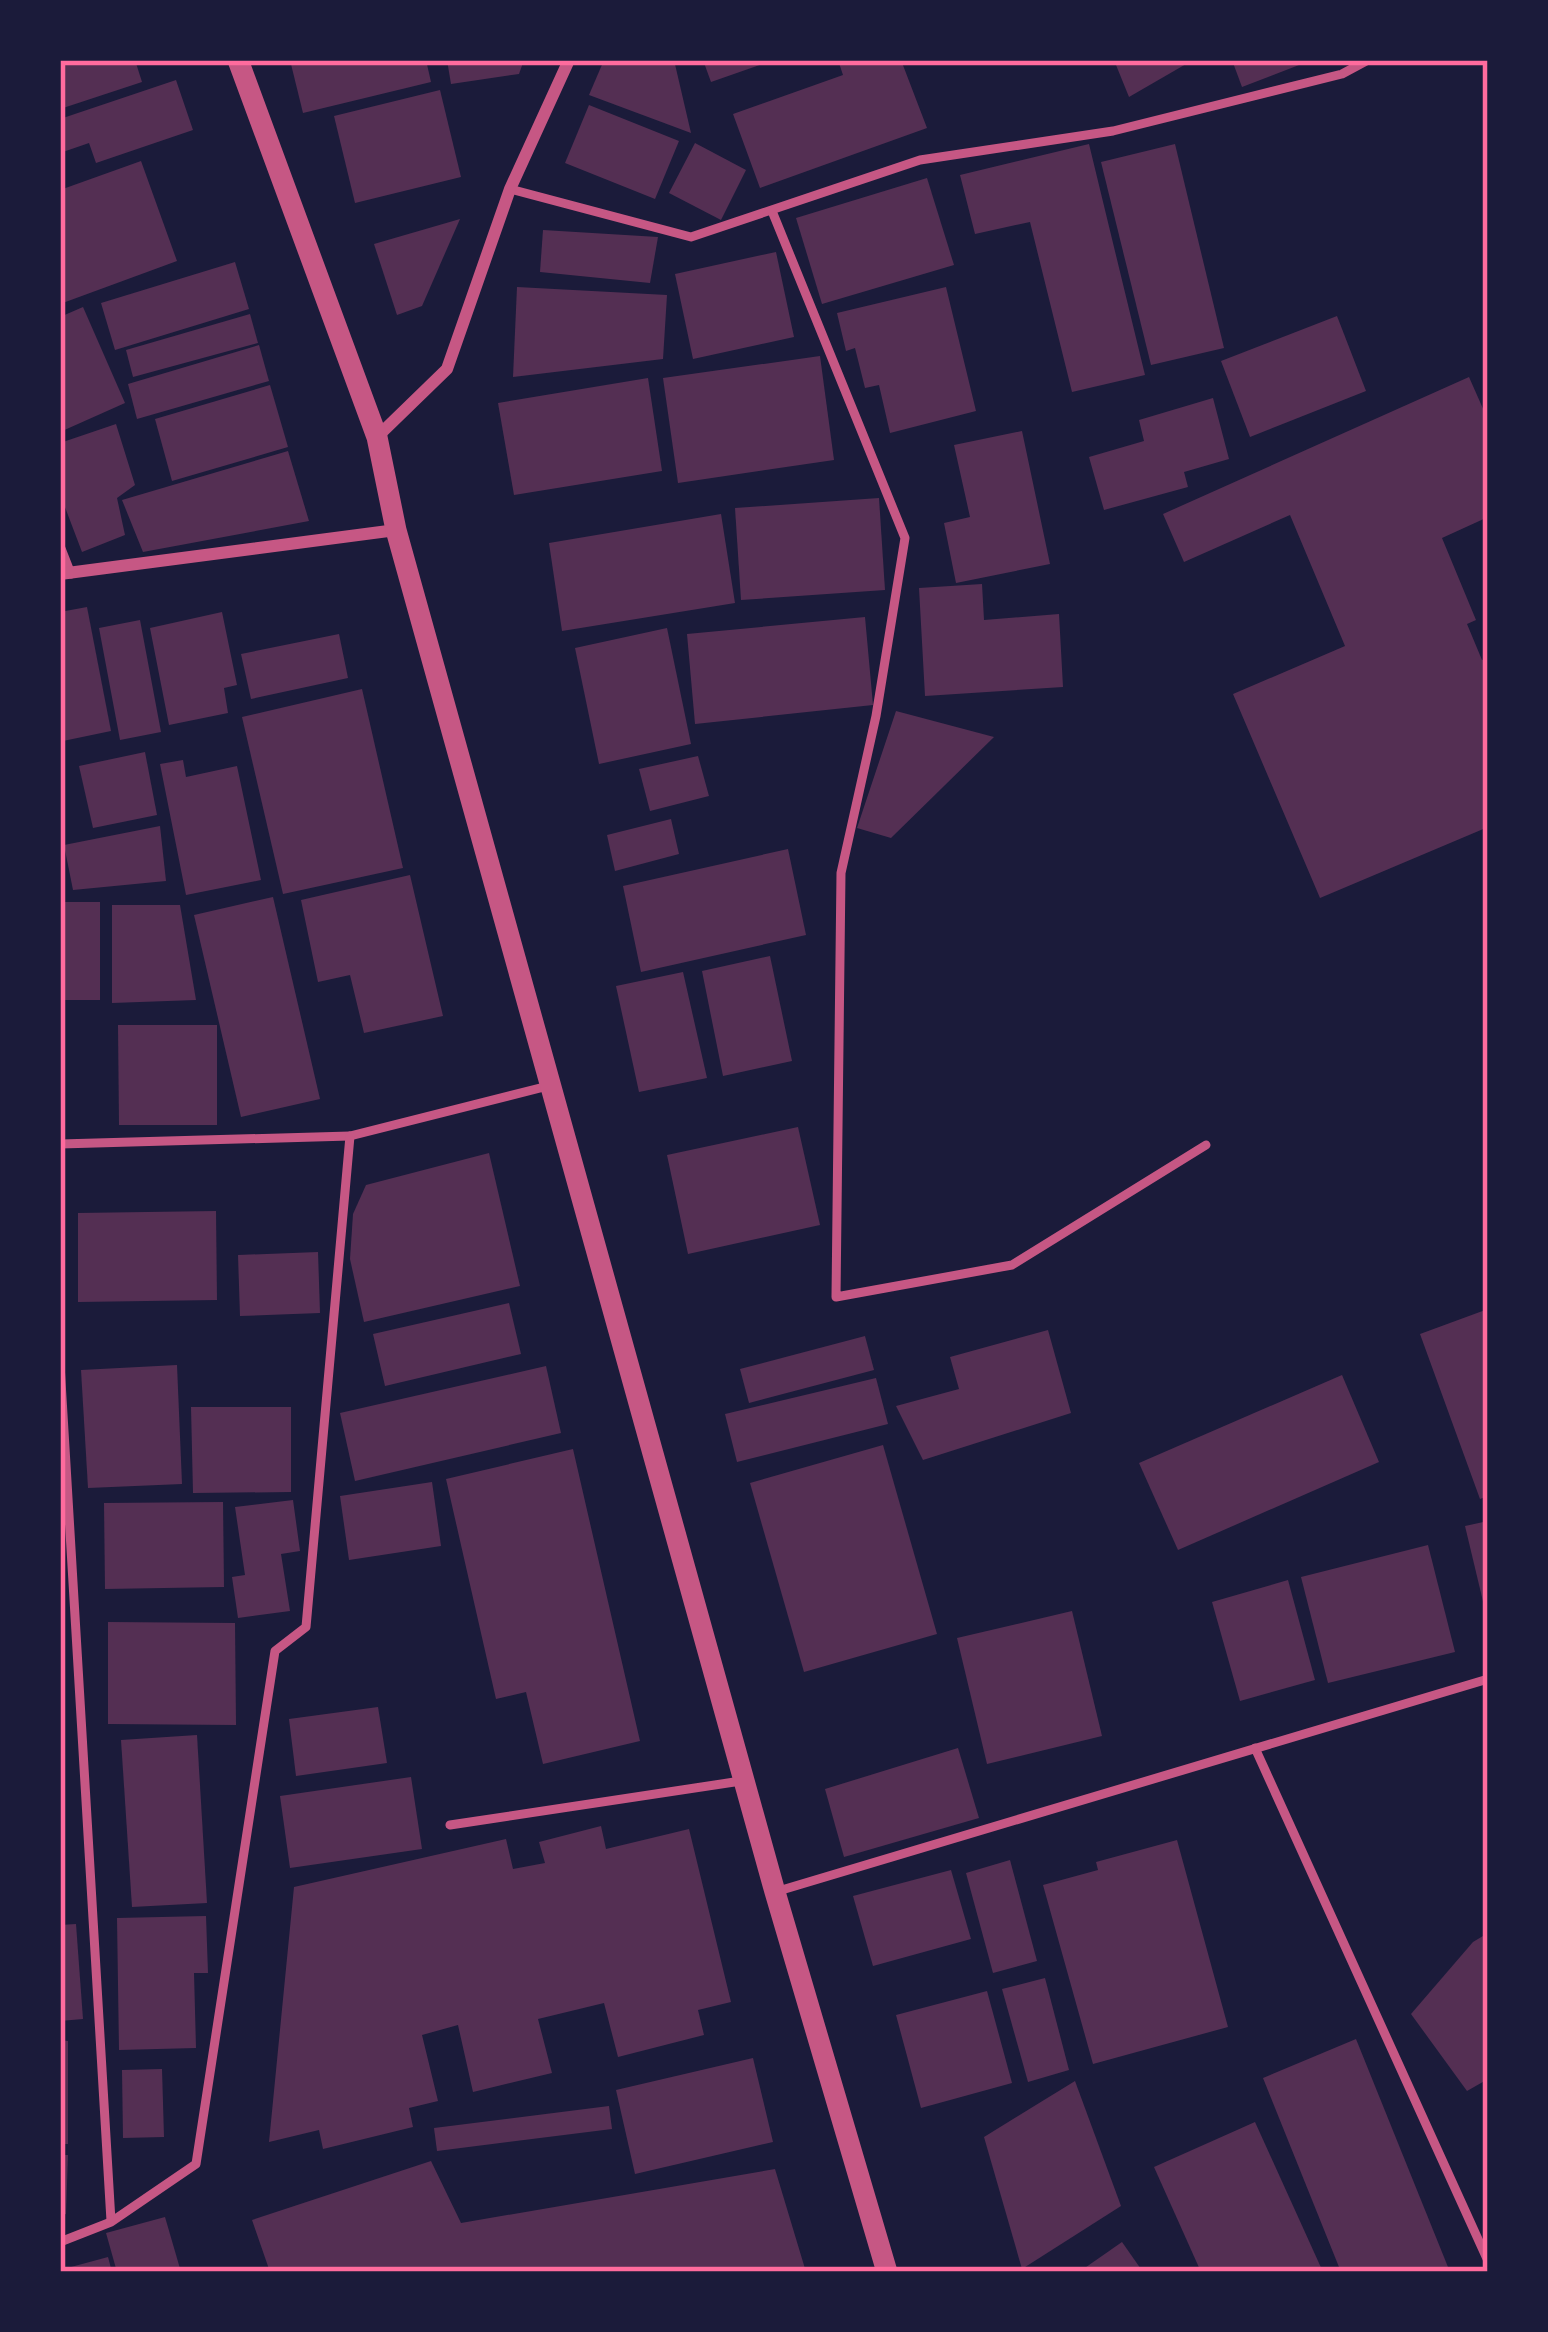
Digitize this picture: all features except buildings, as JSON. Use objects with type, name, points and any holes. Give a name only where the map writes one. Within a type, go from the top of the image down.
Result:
[{"type":"street","points":[[238,60],[376,437],[396,530],[776,1892],[887,2272]]},
{"type":"street","points":[[376,437],[447,369],[510,188],[569,60]]},
{"type":"street","points":[[66,574],[396,530]]},
{"type":"lane","points":[[510,188],[691,237],[920,160],[1113,131],[1342,74],[1368,60]]},
{"type":"lane","points":[[772,211],[905,538],[876,716],[841,873],[836,1297],[1012,1265],[1206,1144]]},
{"type":"lane","points":[[60,546],[66,574]]},
{"type":"lane","points":[[60,1144],[350,1136],[552,1085]]},
{"type":"lane","points":[[60,2242],[111,2222],[196,2164],[274,1651],[306,1627],[350,1136]]},
{"type":"lane","points":[[60,1364],[111,2222]]},
{"type":"lane","points":[[776,1892],[1488,1679]]},
{"type":"lane","points":[[1255,1748],[1488,2261]]},
{"type":"lane","points":[[450,1825],[745,1780]]}]
